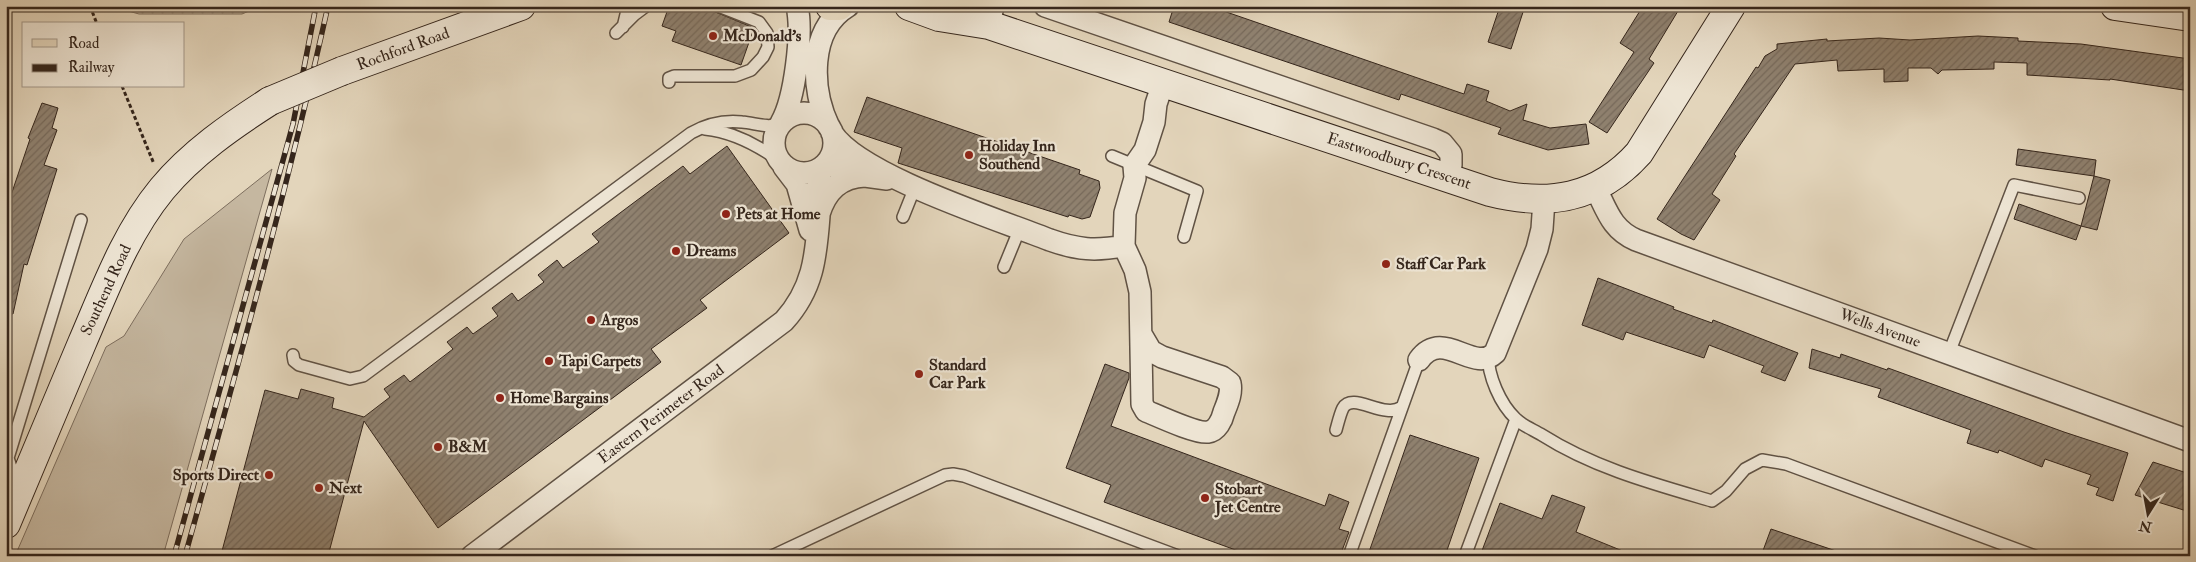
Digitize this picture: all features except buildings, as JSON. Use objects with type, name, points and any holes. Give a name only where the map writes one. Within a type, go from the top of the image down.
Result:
[{"type":"main road","points":[[830,6],[839,6]]},
{"type":"street","name":"Rochford Road","points":[[270,101],[342,70],[520,6]]},
{"type":"street","points":[[781,123],[789,117],[803,113],[818,116],[831,130],[834,149],[824,166],[817,171],[801,174],[781,164],[773,142],[775,132],[790,104],[799,40],[800,26],[797,6]]},
{"type":"street","points":[[848,6],[828,22],[818,50],[817,71],[822,113],[836,140],[907,184],[1074,248],[1093,250],[1124,237]]},
{"type":"street","name":"Eastwoodbury Crescent","points":[[909,6],[939,17],[991,16]]},
{"type":"street","name":"Eastwoodbury Crescent","points":[[963,6],[991,16],[1160,94],[1508,196],[1544,200],[1565,197],[1595,187],[1619,172],[1639,152],[1731,6]]},
{"type":"street","points":[[1045,6],[1442,143],[1451,154],[1451,165],[1447,177]]},
{"type":"street","points":[[2115,6],[2190,17]]},
{"type":"street","points":[[1141,334],[1151,351],[1162,357],[1222,376],[1230,383],[1228,403],[1221,422],[1214,430],[1208,432],[1197,430],[1146,411],[1142,404],[1140,292],[1124,237],[1124,213],[1135,178],[1134,166],[1145,150],[1160,94]]},
{"type":"street","name":"Southend Road","points":[[6,524],[115,266],[141,217],[163,188],[226,129],[270,101]]},
{"type":"street","name":"Eastern Perimeter Road","points":[[781,164],[797,184],[815,247]]},
{"type":"street","points":[[824,166],[833,166],[865,176],[907,184]]},
{"type":"street","name":"Eastern Perimeter Road","points":[[472,556],[784,321],[801,301],[813,267],[819,214],[817,187],[824,166]]},
{"type":"street","points":[[819,214],[825,198],[833,188],[848,179],[865,176]]},
{"type":"street","name":"Wells Avenue","points":[[1595,187],[1616,227],[1624,234],[2190,441]]},
{"type":"street","points":[[1420,360],[1422,348],[1427,340],[1440,336],[1484,350],[1493,347],[1537,250],[1542,229],[1544,200]]},
{"type":"lane","points":[[628,6],[619,31],[634,15],[646,6]]},
{"type":"lane","points":[[669,82],[669,78],[674,76],[735,76],[751,70],[763,57],[768,47],[767,33],[759,22],[718,6]]},
{"type":"lane","points":[[293,355],[294,360],[299,365],[350,379],[363,376],[691,133],[700,128],[720,123],[742,122],[769,127],[781,123]]},
{"type":"lane","points":[[691,133],[704,129],[728,133],[758,146],[781,164]]},
{"type":"lane","points":[[1112,156],[1197,191],[1184,237]]},
{"type":"lane","points":[[903,218],[907,184]]},
{"type":"lane","points":[[1949,354],[2014,185],[2079,198]]},
{"type":"lane","points":[[19,493],[8,458],[81,220]]},
{"type":"lane","points":[[1004,267],[1020,228]]},
{"type":"lane","points":[[1493,347],[1491,378],[1502,399],[1516,419],[1568,452],[1638,479],[1712,501],[1726,490],[1745,469],[1762,460],[1786,464],[2034,556]]},
{"type":"lane","points":[[1349,556],[1420,360]]},
{"type":"lane","points":[[1336,430],[1344,406],[1349,402],[1391,412],[1402,407]]},
{"type":"lane","points":[[1464,556],[1516,419]]},
{"type":"lane","points":[[772,556],[945,475],[953,474],[964,476],[1178,556]]},
{"type":"path","points":[[90,6],[96,22]]},
{"type":"path","points":[[123,88],[163,188]]},
{"type":"shaded area","points":[[110,6],[261,6],[242,14],[139,14]]},
{"type":"shaded area","points":[[272,169],[163,556],[15,556],[106,347],[124,336],[184,239]]},
{"type":"railway","points":[[174,556],[293,124],[316,6]]},
{"type":"railway","points":[[185,556],[278,213],[328,6]]},
{"type":"place","name":"McDonald's","points":[[713,36]]},
{"type":"place","name":"Holiday Inn Southend","points":[[969,155]]},
{"type":"place","name":"Pets at Home","points":[[726,214]]},
{"type":"place","name":"Dreams","points":[[676,251]]},
{"type":"place","name":"Staff Car Park","points":[[1386,264]]},
{"type":"place","name":"Argos","points":[[591,320]]},
{"type":"place","name":"Tapi Carpets","points":[[549,361]]},
{"type":"place","name":"Standard Car Park","points":[[919,374]]},
{"type":"place","name":"Home Bargains","points":[[500,398]]},
{"type":"place","name":"B&M","points":[[438,447]]},
{"type":"place","name":"Sports Direct","points":[[269,475]]},
{"type":"place","name":"Next","points":[[319,488]]},
{"type":"place","name":"Stobart Jet Centre","points":[[1205,498]]}]
